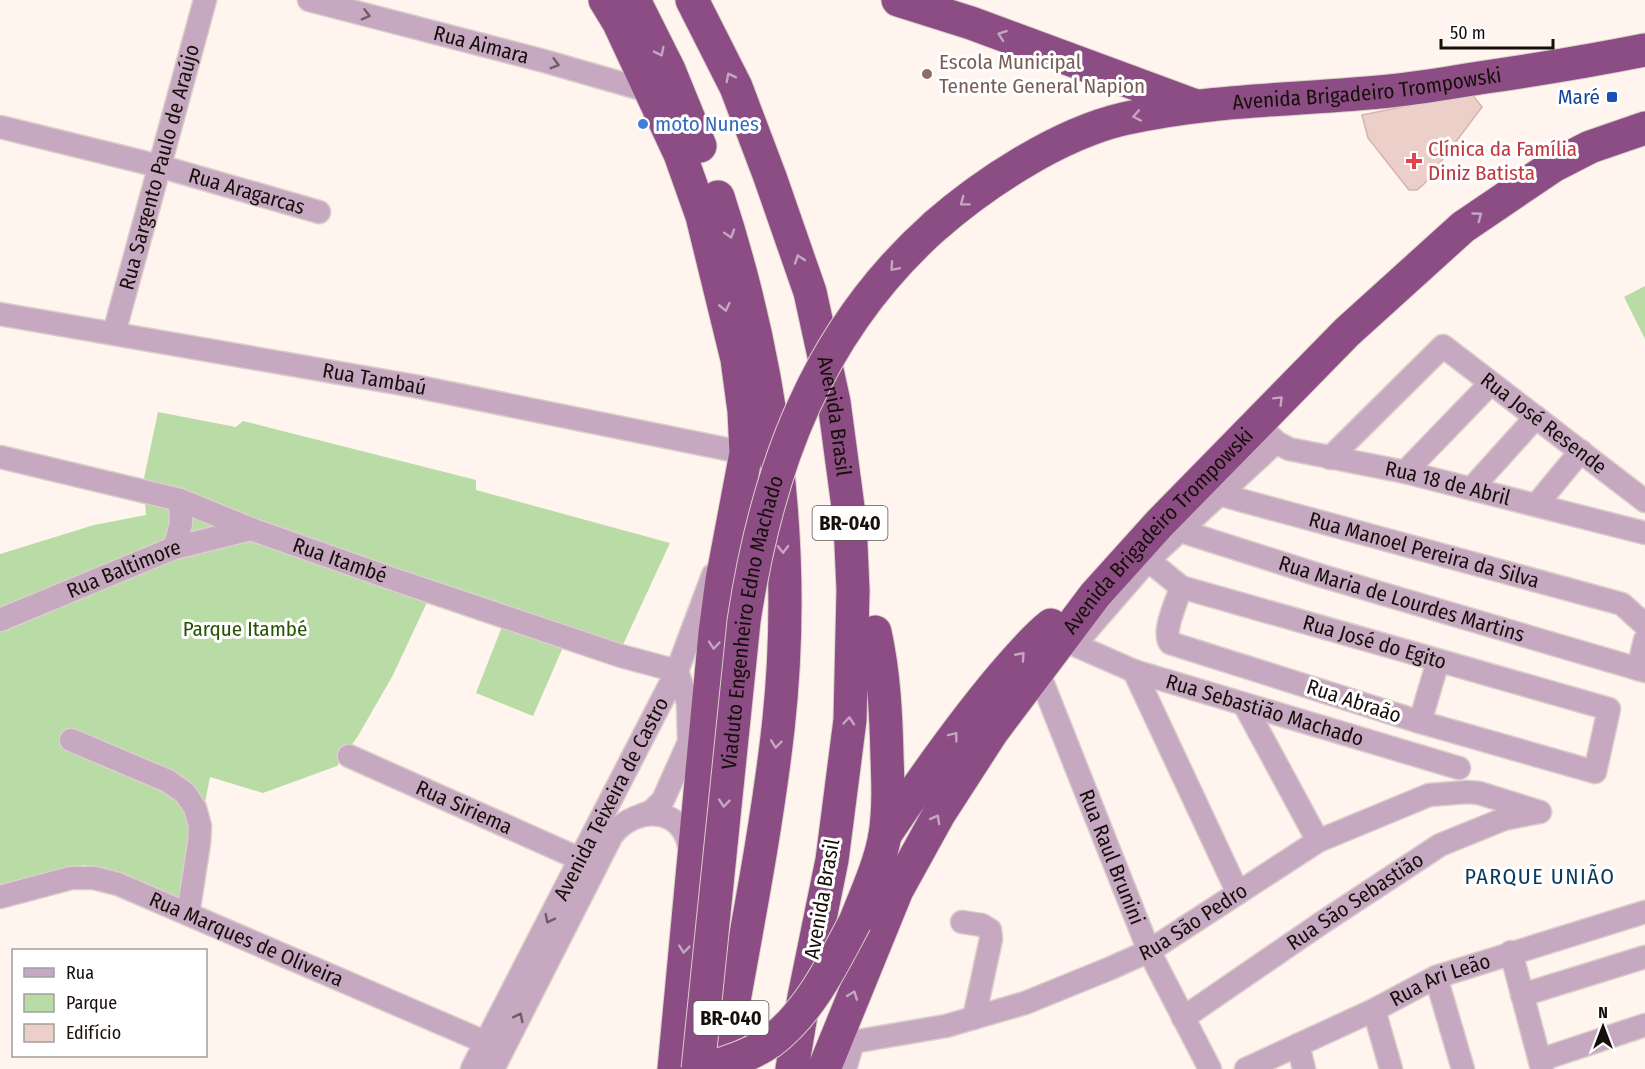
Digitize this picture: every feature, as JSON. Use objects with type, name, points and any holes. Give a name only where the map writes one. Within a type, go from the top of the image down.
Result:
[{"type":"highway","points":[[605,0],[619,23],[680,154],[702,216],[737,359],[744,411],[746,453],[722,580],[715,633],[674,1069]]},
{"type":"highway","name":"BR-040","points":[[634,0],[669,70],[696,134],[735,250],[761,354],[781,493],[784,616],[778,727],[765,831],[722,1069]]},
{"type":"highway","name":"Avenida Brasil","points":[[692,0],[736,87],[810,292],[834,402],[850,522],[853,590],[850,720],[832,860],[792,1069]]},
{"type":"highway","name":"Avenida Brasil","points":[[716,0],[754,77],[783,148],[826,275],[858,407],[865,466],[874,632],[872,717],[844,912],[835,1059]]},
{"type":"highway","points":[[898,0],[971,23],[1195,106]]},
{"type":"highway","name":"Avenida Brigadeiro Trompowski","points":[[935,226],[960,204],[1027,161],[1068,140],[1121,119],[1195,106],[1321,98],[1400,90],[1645,50]]},
{"type":"highway","points":[[1512,73],[1557,81],[1645,67]]},
{"type":"highway","name":"Avenida Brigadeiro Trompowski","points":[[835,1059],[858,981],[908,871],[959,780],[1038,671],[1066,644],[1095,595],[1266,433],[1347,332],[1463,227],[1553,166],[1590,147],[1645,128]]},
{"type":"highway","name":"Viaduto Engenheiro Edno Machado","points":[[698,1069],[744,621],[752,567],[775,478],[799,415],[817,377],[836,346],[873,292],[912,247],[935,226]]},
{"type":"highway","points":[[885,835],[932,763],[1012,665],[1047,628],[1069,610],[1095,595]]},
{"type":"highway","points":[[706,1069],[744,1056],[769,1042],[795,1019],[824,980],[855,922],[866,895],[885,835],[888,782],[883,676],[874,632]]},
{"type":"street","name":"Rua Sargento Paulo de Araújo","points":[[114,333],[206,0]]},
{"type":"street","name":"Rua Aimara","points":[[309,0],[533,58],[652,92]]},
{"type":"street","name":"Rua Aragarcas","points":[[0,127],[159,166],[319,212]]},
{"type":"street","name":"Rua Tambaú","points":[[0,314],[414,386],[746,453]]},
{"type":"street","name":"Rua José Resende","points":[[1330,458],[1443,346],[1643,497]]},
{"type":"street","points":[[1405,472],[1491,383]]},
{"type":"street","points":[[1472,488],[1536,417]]},
{"type":"street","name":"Rua 18 de Abril","points":[[1266,433],[1289,448],[1405,472],[1645,533]]},
{"type":"street","points":[[1537,504],[1581,451]]},
{"type":"street","name":"Rua Itambé","points":[[0,457],[180,500],[251,529],[390,578],[621,656],[677,671]]},
{"type":"street","name":"Rua Manoel Pereira da Silva","points":[[1207,490],[1622,604],[1645,625]]},
{"type":"street","points":[[174,548],[181,524],[180,500]]},
{"type":"street","name":"Avenida Teixeira de Castro","points":[[472,1069],[677,671],[734,520]]},
{"type":"street","points":[[1066,644],[1148,560],[1169,527]]},
{"type":"street","name":"Rua Maria de Lourdes Martins","points":[[1169,527],[1322,576],[1641,670]]},
{"type":"street","name":"Rua Baltimore","points":[[0,620],[174,548],[251,529]]},
{"type":"street","name":"Rua José do Egito","points":[[1148,560],[1181,587],[1609,709],[1594,772]]},
{"type":"street","name":"Rua Abraão","points":[[1181,587],[1167,629],[1167,638],[1170,643],[1420,722],[1594,772]]},
{"type":"street","points":[[1641,670],[1645,640]]},
{"type":"street","name":"Rua Sebastião Machado","points":[[1066,644],[1134,671],[1459,768]]},
{"type":"street","points":[[1420,722],[1438,660]]},
{"type":"street","points":[[642,814],[652,811],[663,800],[688,748],[688,703],[677,671]]},
{"type":"street","name":"Rua Raul Brunini","points":[[1038,671],[1149,951],[1210,1069]]},
{"type":"street","points":[[1134,671],[1238,893]]},
{"type":"street","points":[[1245,704],[1318,841]]},
{"type":"street","points":[[653,718],[662,712],[676,713],[685,721],[689,735]]},
{"type":"street","points":[[71,740],[168,781],[185,792],[195,808],[200,826],[200,843],[188,914]]},
{"type":"street","name":"Rua Siriema","points":[[349,756],[580,859]]},
{"type":"street","name":"Rua São Pedro","points":[[835,1059],[1025,1003],[1149,951],[1318,841],[1429,795],[1448,792],[1479,793],[1540,812]]},
{"type":"street","name":"Rua São Sebastião","points":[[1183,1018],[1440,845],[1498,820],[1540,812]]},
{"type":"street","name":"Avenida Teixeira de Castro","points":[[493,1069],[612,835],[620,825],[642,814],[666,816],[674,820],[681,828],[690,847],[691,891]]},
{"type":"street","name":"Rua Marques de Oliveira","points":[[0,897],[71,878],[94,878],[118,884],[487,1043]]},
{"type":"street","name":"Rua Ari Leão","points":[[1246,1069],[1374,1010],[1436,977],[1645,912]]},
{"type":"street","points":[[962,922],[982,925],[990,930],[991,939],[974,1018]]},
{"type":"street","points":[[1511,952],[1541,1065],[1645,1025]]},
{"type":"street","points":[[1522,995],[1645,957]]},
{"type":"street","points":[[1436,977],[1463,1069]]},
{"type":"street","points":[[1374,1010],[1391,1069]]},
{"type":"street","points":[[1298,1045],[1304,1069]]},
{"type":"green space","points":[[1645,286],[1645,339],[1624,297]]},
{"type":"green space","name":"Parque Itambé","points":[[158,412],[236,427],[243,421],[476,480],[476,490],[670,543],[621,649],[567,638],[533,716],[476,693],[503,624],[429,598],[393,675],[358,736],[337,766],[263,793],[210,777],[185,904],[85,865],[0,886],[0,554],[94,525],[146,515],[143,483]]},
{"type":"building","name":"Clínica da Família Diniz Batista","points":[[1471,93],[1482,107],[1424,184],[1417,190],[1409,190],[1368,138],[1362,115]]},
{"type":"place","name":"Escola Municipal Tenente General Napion","points":[[927,74]]},
{"type":"place","name":"Maré","points":[[1612,97]]},
{"type":"place","name":"moto Nunes","points":[[643,124]]},
{"type":"place","name":"Clínica da Família Diniz Batista","points":[[1414,161]]},
{"type":"district","name":"PARQUE UNIÃO","points":[[1540,876]]}]
